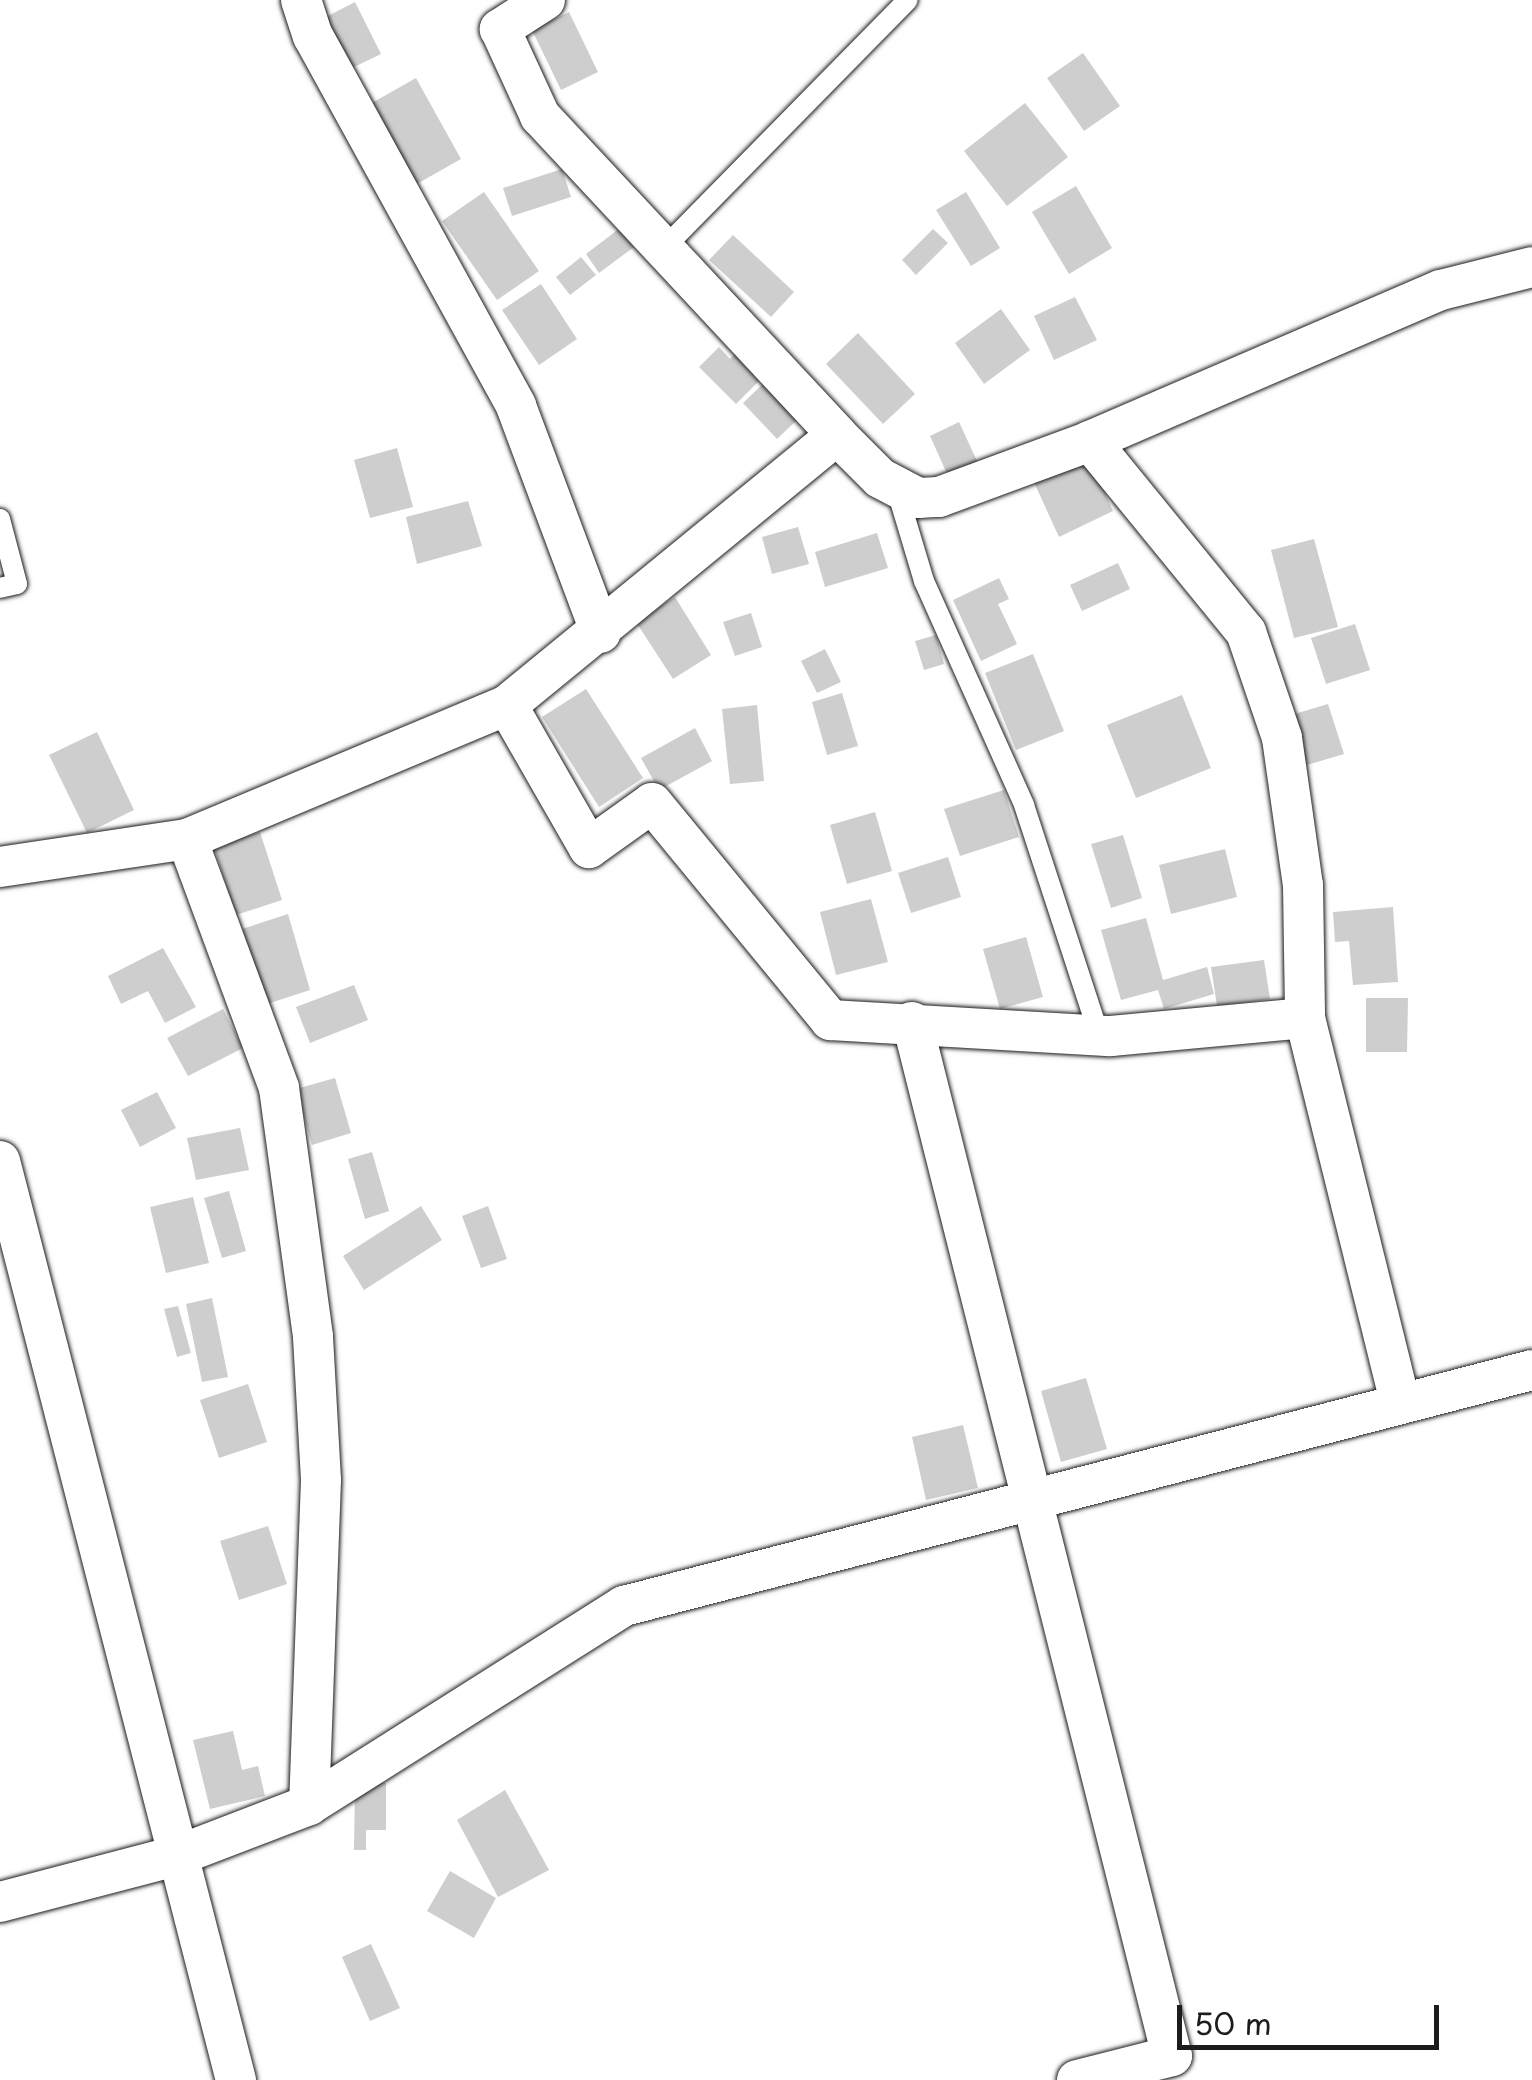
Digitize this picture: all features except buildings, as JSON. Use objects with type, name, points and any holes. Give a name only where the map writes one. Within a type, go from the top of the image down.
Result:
[{"type":"street","points":[[300,0],[313,36],[516,406],[600,634]]},
{"type":"street","points":[[545,0],[500,28],[540,116],[837,435],[897,490],[939,497],[1090,442],[1441,290],[1532,267]]},
{"type":"street","points":[[0,867],[187,839],[507,704],[600,634],[837,435]]},
{"type":"street","points":[[1090,442],[1246,632],[1282,738],[1304,885],[1305,1018],[1400,1403]]},
{"type":"street","points":[[507,704],[590,848],[652,803],[830,1020],[1099,1035],[1305,1018]]},
{"type":"street","points":[[187,839],[278,1088],[314,1337],[321,1480],[309,1805]]},
{"type":"street","points":[[912,1022],[1036,1496],[1172,2056],[1078,2080]]},
{"type":"street","points":[[0,1161],[236,2080]]},
{"type":"street","points":[[0,1902],[178,1855],[309,1805],[624,1606],[1532,1370]]},
{"type":"lane","points":[[663,250],[908,0]]},
{"type":"lane","points":[[897,490],[924,581],[1024,806],[1099,1035]]},
{"type":"lane","points":[[0,519],[17,584],[0,588]]}]
